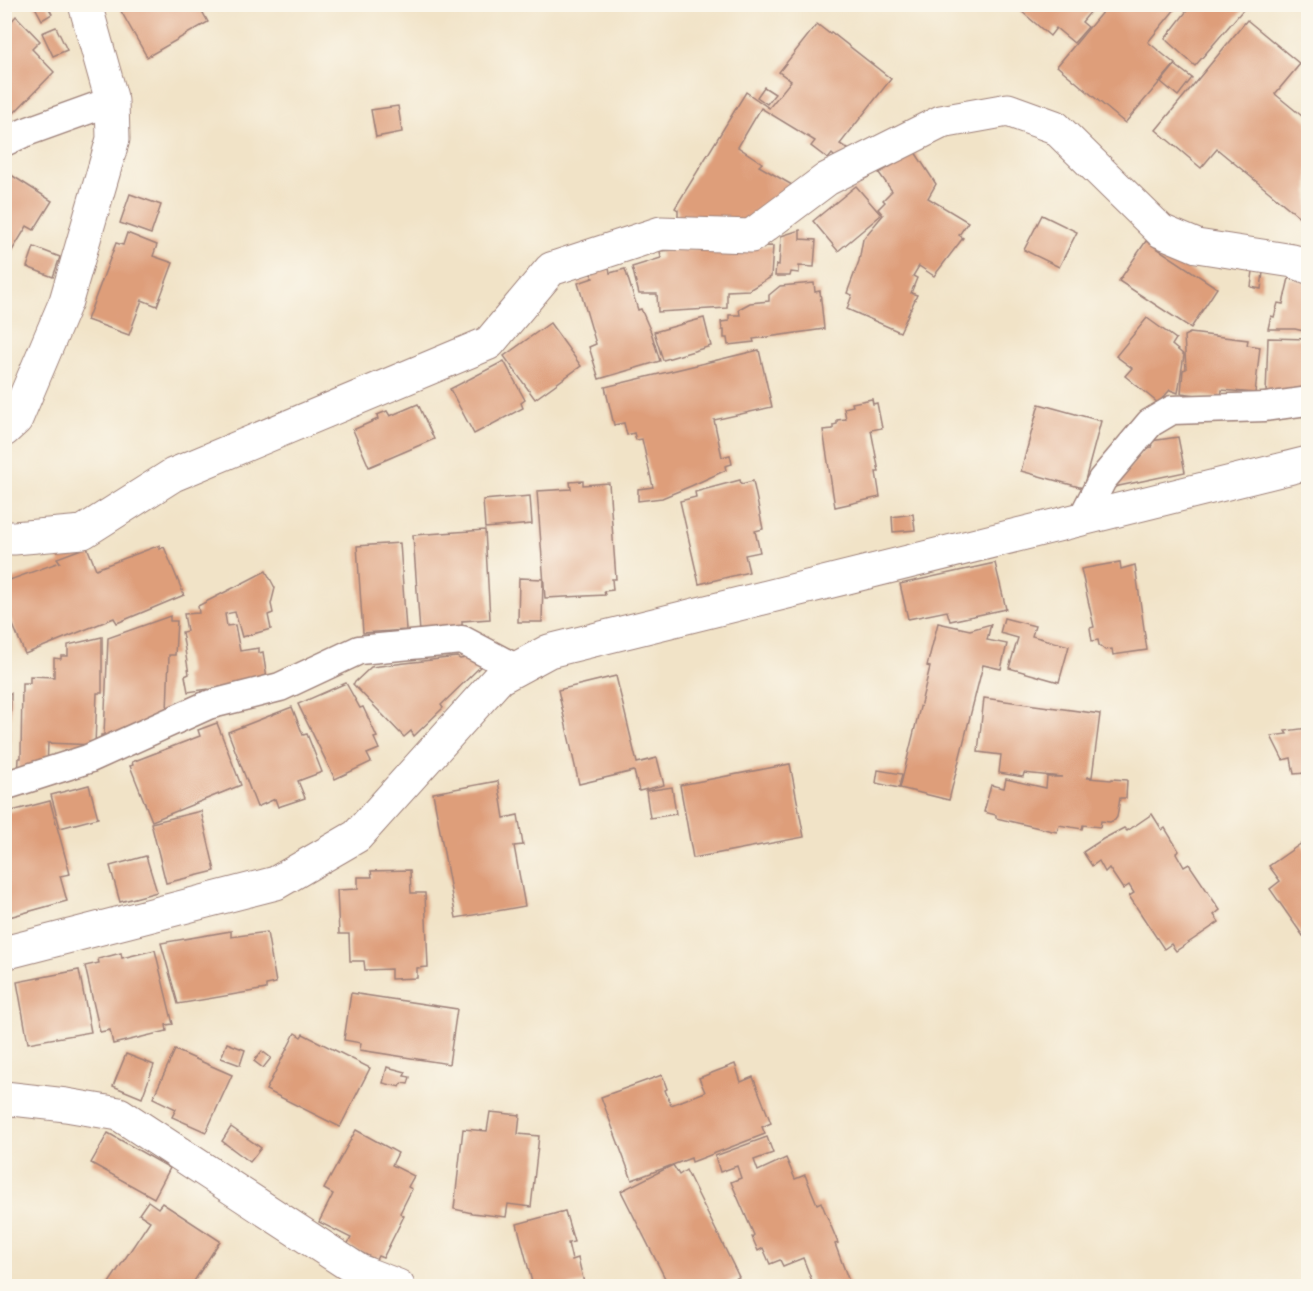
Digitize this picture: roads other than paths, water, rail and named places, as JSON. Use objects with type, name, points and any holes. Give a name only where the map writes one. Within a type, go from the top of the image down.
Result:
[{"type":"street","points":[[4,430],[16,419],[66,301],[113,139],[112,101],[85,4]]},
{"type":"street","points":[[4,538],[83,532],[173,475],[489,343],[551,269],[661,233],[751,236],[827,178],[941,122],[1008,110],[1055,127],[1161,231],[1197,246],[1293,261],[1308,267]]},
{"type":"street","points":[[4,952],[276,883],[357,836],[499,678],[549,651],[1308,463]]},
{"type":"street","points":[[4,1098],[119,1114],[354,1279],[398,1287]]},
{"type":"lane","points":[[4,142],[112,101]]},
{"type":"lane","points":[[1082,519],[1102,480],[1150,423],[1172,410],[1265,406],[1308,401]]},
{"type":"lane","points":[[4,786],[88,759],[208,705],[280,687],[359,650],[462,640],[517,669]]}]
